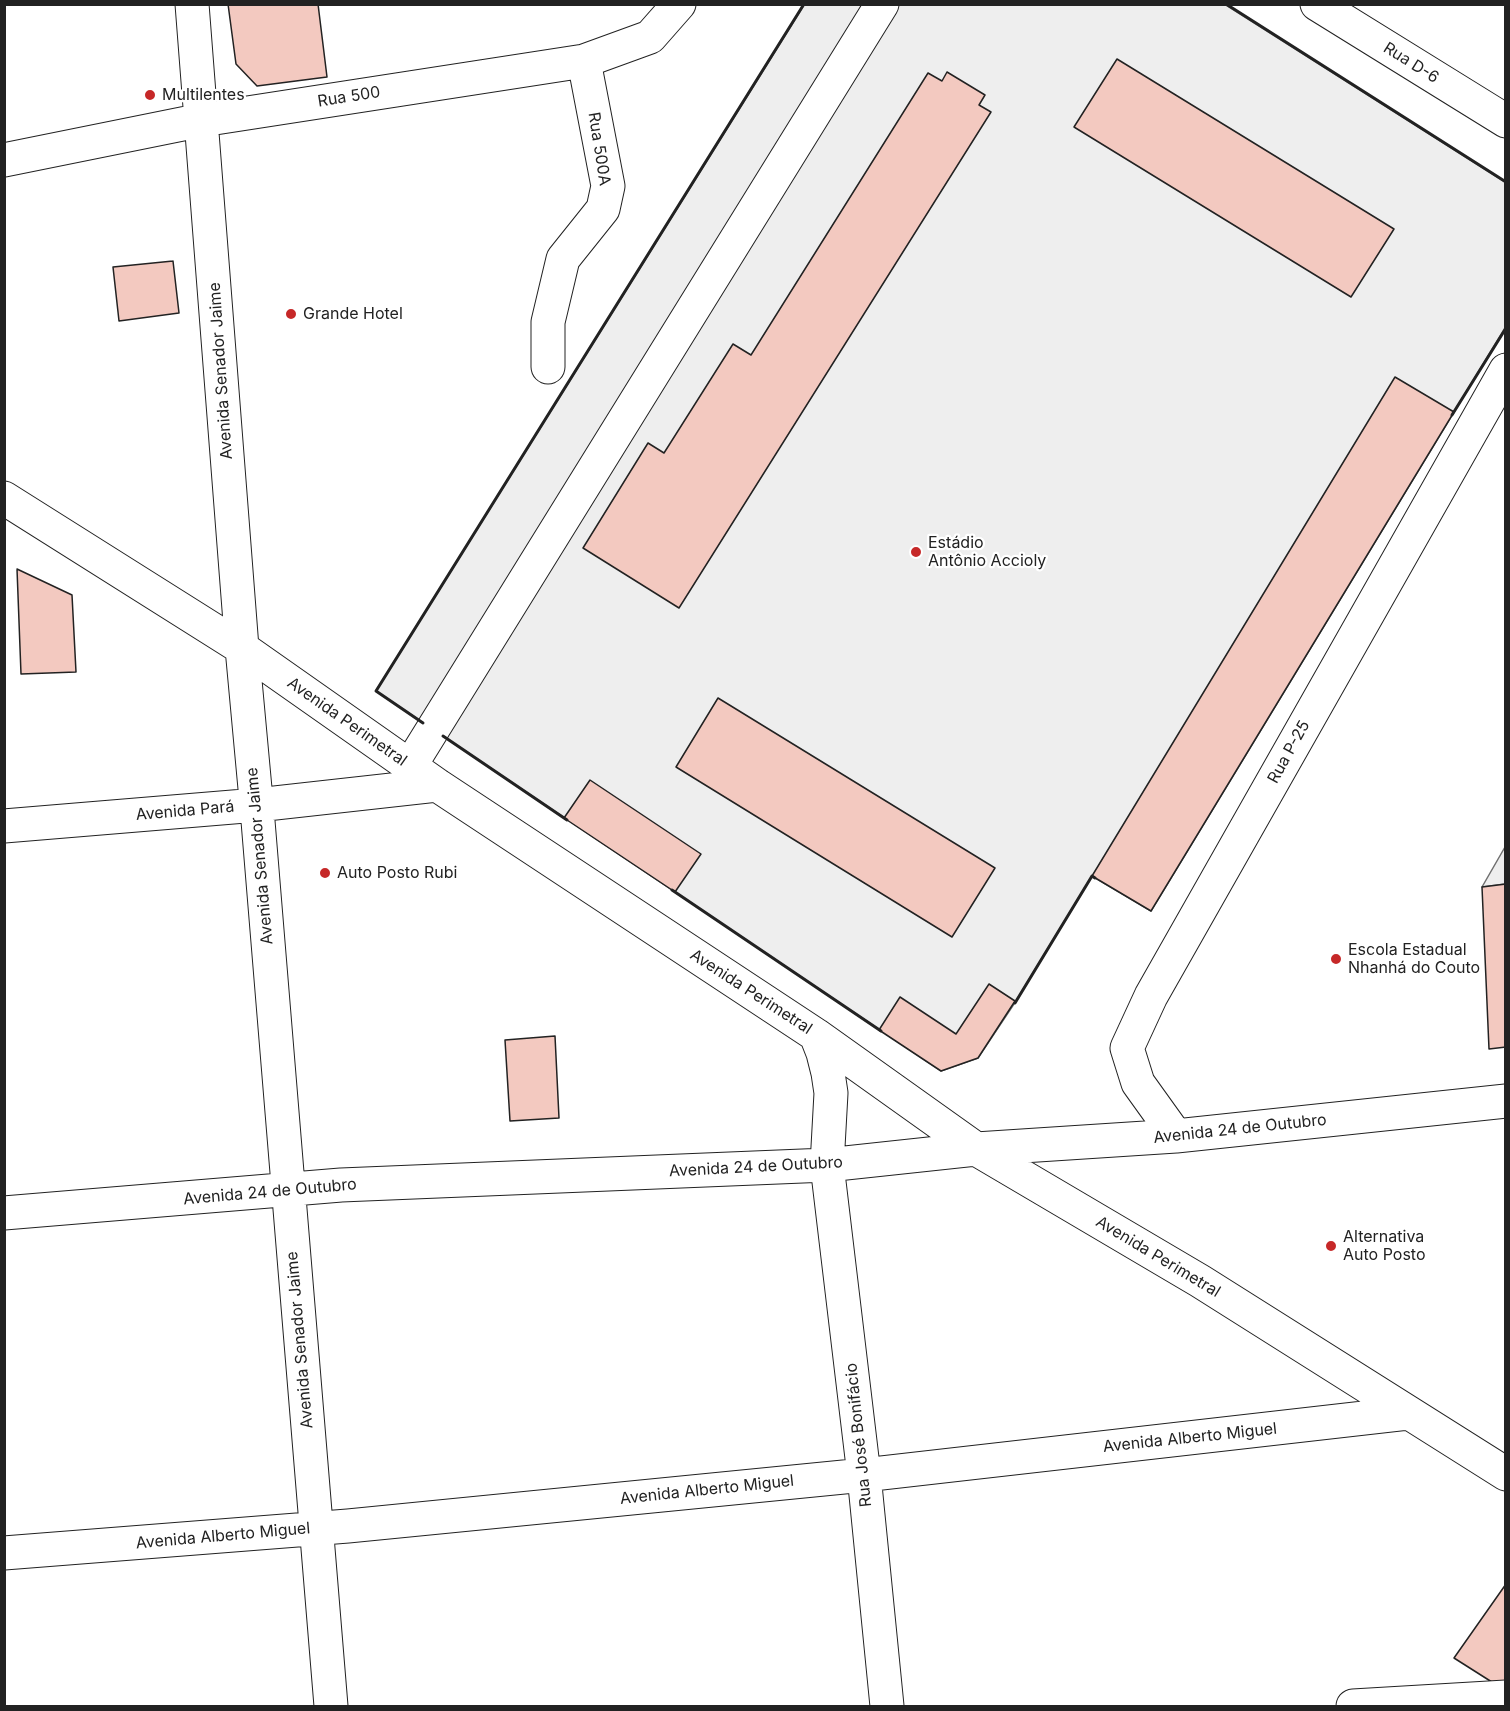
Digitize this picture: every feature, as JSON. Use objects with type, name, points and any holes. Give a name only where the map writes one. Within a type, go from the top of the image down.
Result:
[{"type":"street","name":"Avenida Senador Jaime","points":[[192,4],[242,648],[331,1707]]},
{"type":"street","name":"Rua 500","points":[[4,160],[202,120],[584,61],[650,37],[679,4]]},
{"type":"street","points":[[410,766],[882,4]]},
{"type":"street","name":"Rua D-6","points":[[1317,4],[1506,121]]},
{"type":"street","name":"Rua 500A","points":[[548,367],[548,322],[564,259],[603,209],[608,186],[584,61]]},
{"type":"street","name":"Rua P-25","points":[[1176,1136],[1138,1083],[1127,1048],[1157,986],[1506,370]]},
{"type":"street","name":"Avenida Perimetral","points":[[4,498],[242,648],[437,785],[816,1035],[976,1149],[1200,1281],[1506,1474]]},
{"type":"street","name":"Avenida Pará","points":[[4,826],[257,806],[437,785]]},
{"type":"street","name":"Rua José Bonifácio","points":[[816,1035],[826,1063],[831,1093],[827,1165],[864,1475],[887,1707]]},
{"type":"street","name":"Avenida 24 de Outubro","points":[[4,1214],[341,1185],[827,1165],[976,1149],[1176,1136],[1506,1101]]},
{"type":"street","name":"Avenida Alberto Miguel","points":[[4,1553],[316,1528],[864,1475],[1408,1413]]},
{"type":"street","points":[[1353,1707],[1506,1697]]},
{"type":"shaded area","name":"Estádio Antônio Accioly","points":[[804,5],[1226,5],[1505,182],[1505,328],[1151,911],[1092,876],[1016,1001],[978,1058],[941,1071],[376,691]]},
{"type":"shaded area","points":[[1505,847],[1505,884],[1482,887]]},
{"type":"building","points":[[228,4],[318,4],[327,77],[257,86],[236,64]]},
{"type":"building","points":[[1117,59],[1394,229],[1351,297],[1074,127]]},
{"type":"building","points":[[947,72],[985,95],[979,105],[991,112],[679,608],[583,548],[648,443],[664,453],[733,344],[751,355],[928,73],[942,81]]},
{"type":"building","points":[[173,261],[179,313],[119,321],[113,267]]},
{"type":"building","points":[[1395,377],[1454,412],[1151,911],[1092,876]]},
{"type":"building","points":[[17,569],[72,595],[76,672],[21,674]]},
{"type":"building","points":[[718,698],[995,868],[952,937],[676,767]]},
{"type":"building","points":[[590,780],[701,854],[675,892],[564,818]]},
{"type":"building","points":[[1506,884],[1506,1047],[1489,1049],[1482,887]]},
{"type":"building","points":[[989,984],[1015,1001],[978,1058],[941,1071],[879,1030],[900,997],[956,1034]]},
{"type":"building","points":[[555,1036],[559,1118],[510,1121],[505,1040]]},
{"type":"building","points":[[1506,1584],[1506,1683],[1495,1684],[1454,1658]]},
{"type":"wall","points":[[423,723],[376,691],[804,4]]},
{"type":"wall","points":[[1226,4],[1506,182]]},
{"type":"wall","points":[[1452,415],[1506,328]]},
{"type":"wall","points":[[443,736],[567,820]]},
{"type":"wall","points":[[1015,1003],[1092,876],[1095,878]]},
{"type":"wall","points":[[672,890],[881,1031]]},
{"type":"place","name":"Multilentes","points":[[150,95]]},
{"type":"place","name":"Grande Hotel","points":[[291,314]]},
{"type":"place","name":"Estádio Antônio Accioly","points":[[916,552]]},
{"type":"place","name":"Auto Posto Rubi","points":[[325,873]]},
{"type":"place","name":"Escola Estadual Nhanhá do Couto","points":[[1336,959]]},
{"type":"place","name":"Alternativa Auto Posto","points":[[1331,1246]]}]
